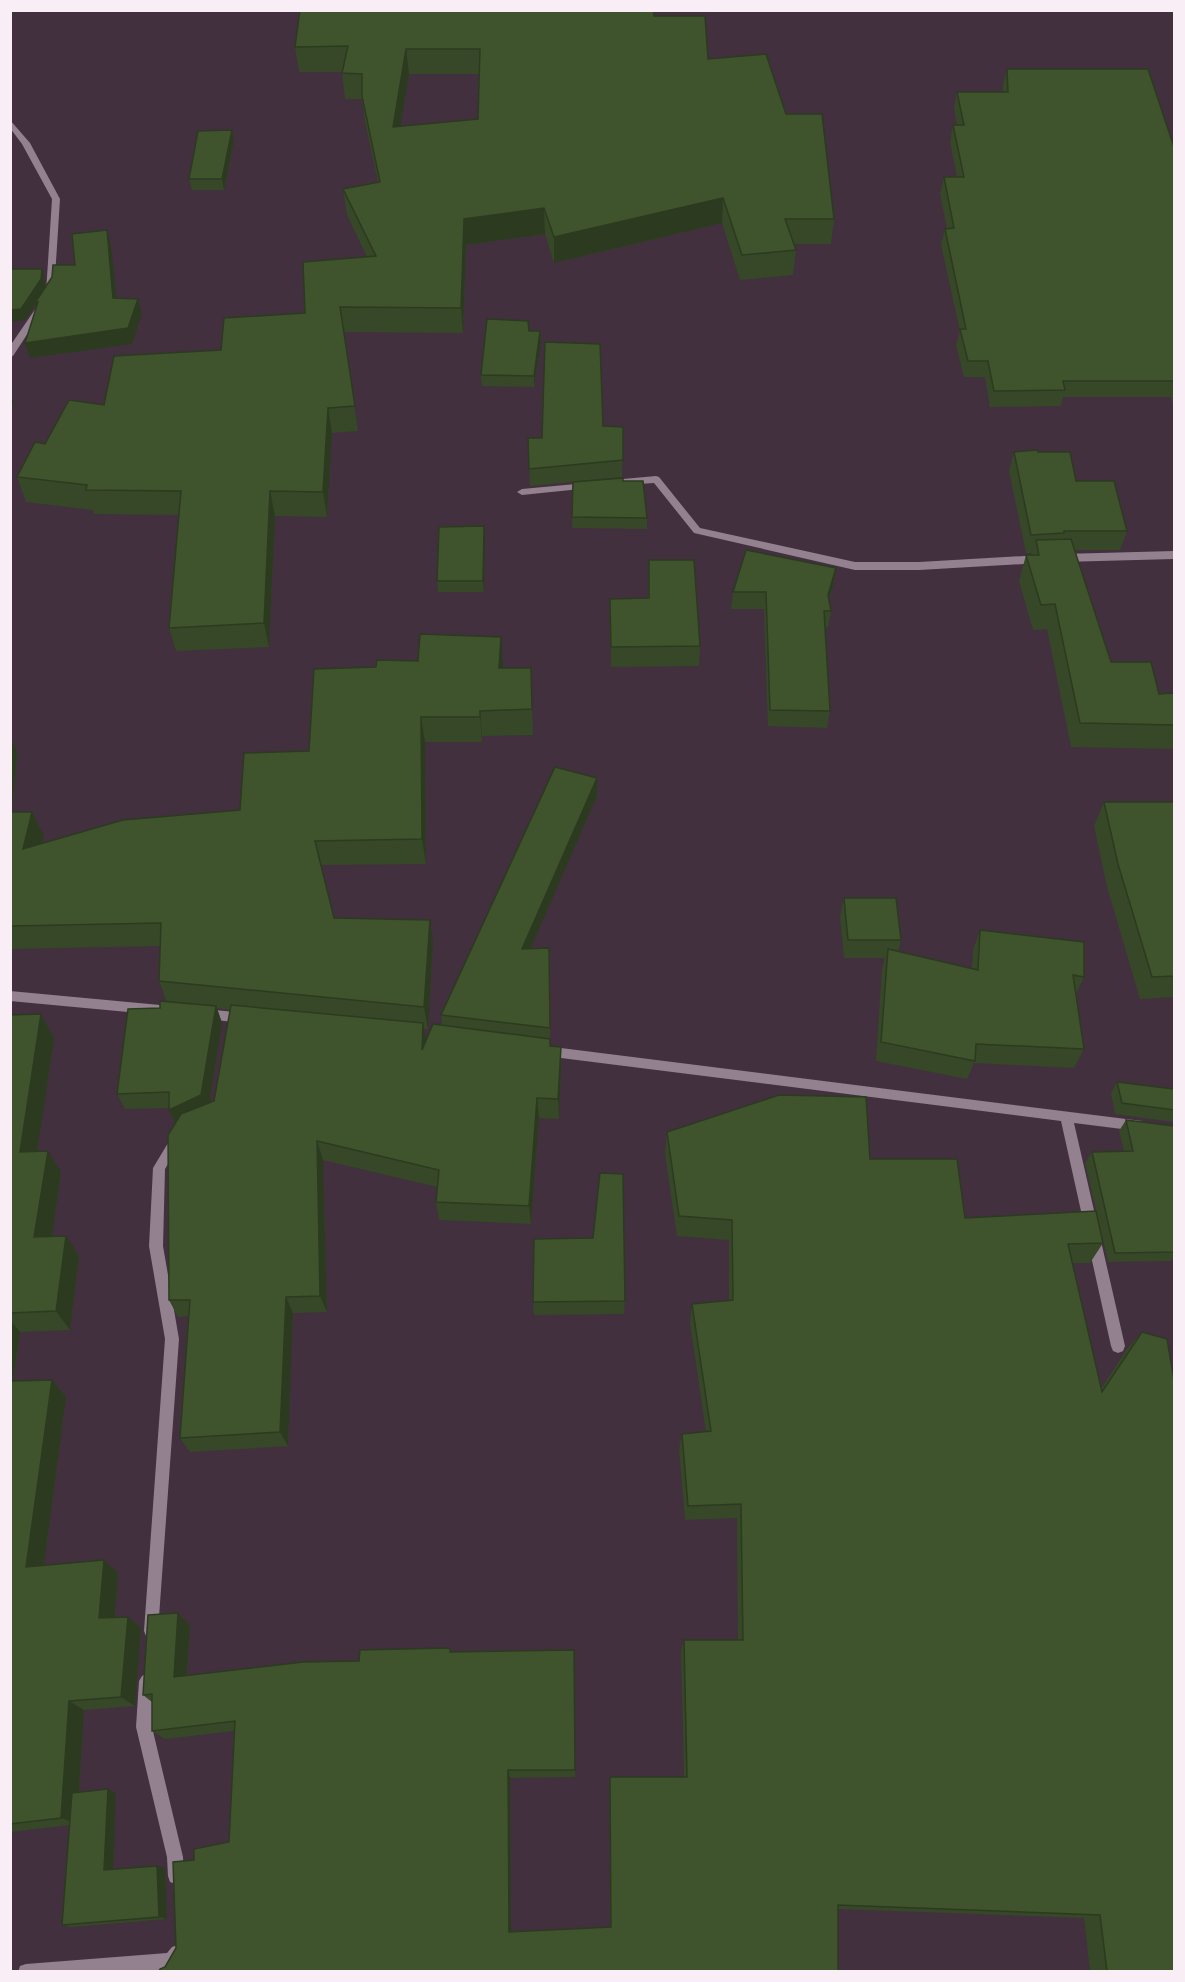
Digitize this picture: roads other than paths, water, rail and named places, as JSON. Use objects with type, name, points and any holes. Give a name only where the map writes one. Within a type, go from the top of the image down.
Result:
[{"type":"street","points":[[10,122],[26,143],[56,199],[51,291],[10,354]]},
{"type":"street","points":[[522,492],[656,479],[697,531],[855,566],[918,566],[1174,555]]},
{"type":"street","points":[[10,996],[174,1011]]},
{"type":"street","points":[[197,1013],[255,1019]]},
{"type":"street","points":[[229,1036],[232,1017]]},
{"type":"street","points":[[534,1050],[1153,1127]]},
{"type":"street","points":[[1065,1116],[1118,1346]]},
{"type":"street","points":[[150,1645],[172,1340],[156,1246],[159,1168],[184,1128]]},
{"type":"street","points":[[148,1669],[144,1727],[175,1857],[177,1892]]},
{"type":"street","points":[[26,1971],[171,1961],[180,1950],[179,1938]]}]
